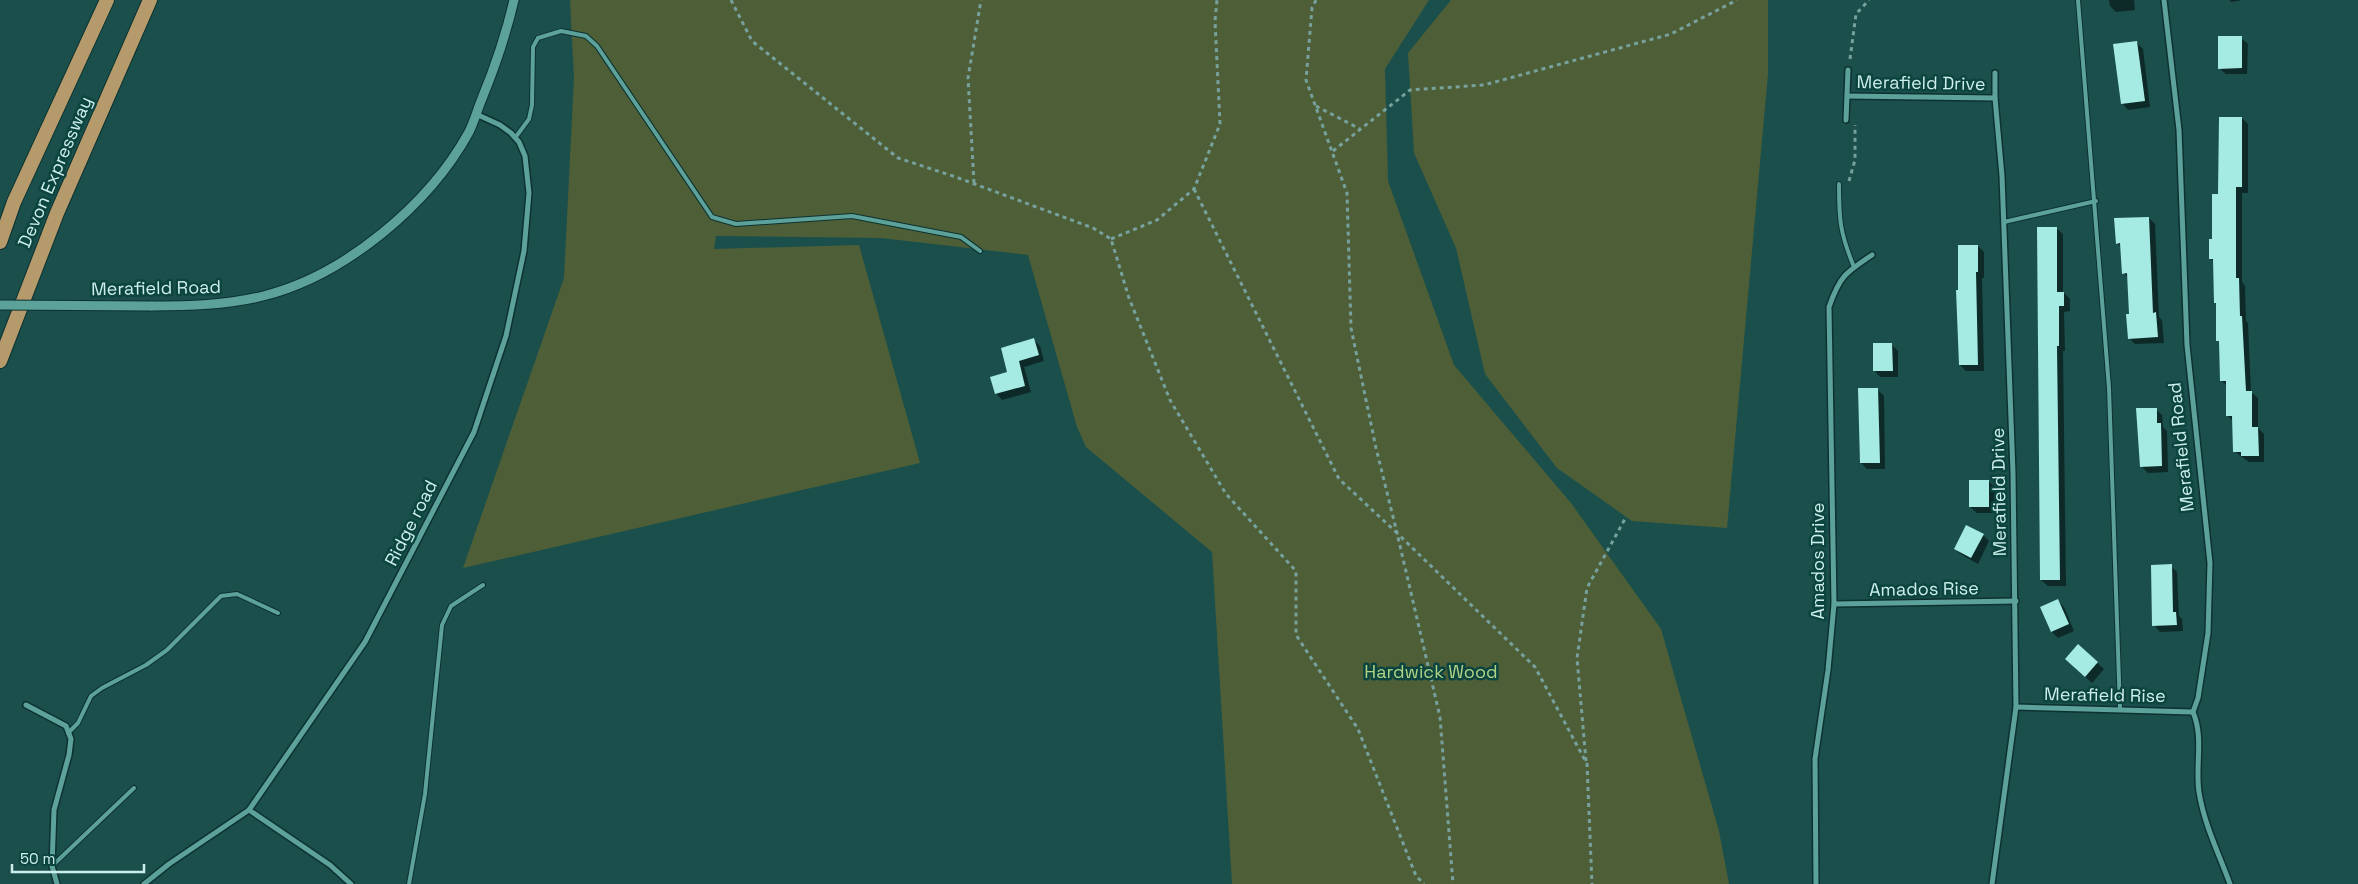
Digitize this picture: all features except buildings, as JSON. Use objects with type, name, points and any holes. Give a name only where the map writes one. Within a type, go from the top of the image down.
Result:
[{"type":"highway","name":"Devon Expressway","points":[[0,242],[14,202],[107,0]]},
{"type":"highway","name":"Devon Expressway","points":[[0,361],[57,213],[150,0]]},
{"type":"street","name":"Merafield Road","points":[[0,304],[151,306],[222,304],[266,295],[301,282],[344,260],[386,230],[418,200],[445,169],[469,132],[506,34],[514,0]]},
{"type":"street","name":"Merafield Road","points":[[2164,0],[2179,130],[2187,346],[2210,563],[2208,633],[2198,698],[2193,712],[2199,725],[2199,791],[2205,818],[2230,884]]},
{"type":"street","name":"Merafield Drive","points":[[1846,120],[1848,70]]},
{"type":"street","name":"Merafield Drive","points":[[1992,884],[2016,707],[2016,602],[2004,222],[1995,98],[1995,73]]},
{"type":"street","name":"Merafield Drive","points":[[1847,96],[1995,98]]},
{"type":"street","name":"Ridge road","points":[[144,884],[249,810],[365,642],[474,432],[506,336],[524,251],[530,193],[525,156],[515,138],[500,125],[476,114]]},
{"type":"street","name":"Amados Drive","points":[[1816,884],[1816,760],[1828,670],[1834,604],[1830,307],[1838,283],[1854,267],[1872,256]]},
{"type":"street","name":"Amados Rise","points":[[1834,604],[2016,602]]},
{"type":"street","points":[[26,705],[66,726],[71,739],[54,810],[52,866],[57,884]]},
{"type":"street","name":"Merafield Rise","points":[[2016,707],[2193,712]]},
{"type":"street","points":[[249,810],[330,865],[351,884]]},
{"type":"lane","points":[[2078,0],[2096,201],[2109,388],[2120,709]]},
{"type":"lane","points":[[515,138],[529,119],[532,105],[533,47],[538,38],[561,31],[586,36],[597,46],[712,217],[736,224],[852,216],[961,237],[980,251]]},
{"type":"lane","points":[[1839,184],[1840,226],[1843,241],[1854,267]]},
{"type":"lane","points":[[2004,222],[2096,201]]},
{"type":"lane","points":[[409,884],[425,794],[442,625],[451,606],[483,585]]},
{"type":"lane","points":[[68,734],[78,723],[91,696],[102,688],[146,665],[167,650],[221,596],[237,594],[278,613]]},
{"type":"lane","points":[[52,866],[134,788]]},
{"type":"path","points":[[731,0],[752,41],[898,158],[1093,228],[1111,239],[1129,298],[1170,400],[1226,494],[1296,570],[1296,634],[1358,729],[1416,876],[1424,884]]},
{"type":"path","points":[[974,184],[968,78],[981,0]]},
{"type":"path","points":[[1111,239],[1157,220],[1194,189],[1220,124],[1215,21],[1217,0]]},
{"type":"path","points":[[1316,0],[1312,8],[1306,80],[1333,150],[1347,193],[1352,328],[1376,448],[1440,717],[1453,884]]},
{"type":"path","points":[[1333,150],[1410,90],[1484,85],[1652,40],[1670,34],[1737,0]]},
{"type":"path","points":[[1848,70],[1856,14],[1869,0]]},
{"type":"path","points":[[1316,106],[1360,129]]},
{"type":"path","points":[[1846,120],[1855,122],[1855,160],[1847,186]]},
{"type":"path","points":[[1194,189],[1339,479],[1535,667],[1587,764]]},
{"type":"path","points":[[1592,884],[1587,764],[1577,658],[1588,588],[1626,516]]},
{"type":"green space","name":"Hardwick Wood","points":[[570,0],[1429,0],[1385,69],[1388,181],[1454,365],[1571,503],[1661,629],[1719,831],[1729,884],[1232,884],[1212,552],[1086,447],[1077,427],[1028,255],[881,238],[716,236],[714,249],[859,245],[920,463],[463,568],[564,278],[574,78]]},
{"type":"green space","points":[[1451,0],[1768,0],[1768,74],[1727,528],[1632,521],[1557,468],[1485,374],[1456,248],[1414,153],[1408,53]]}]
